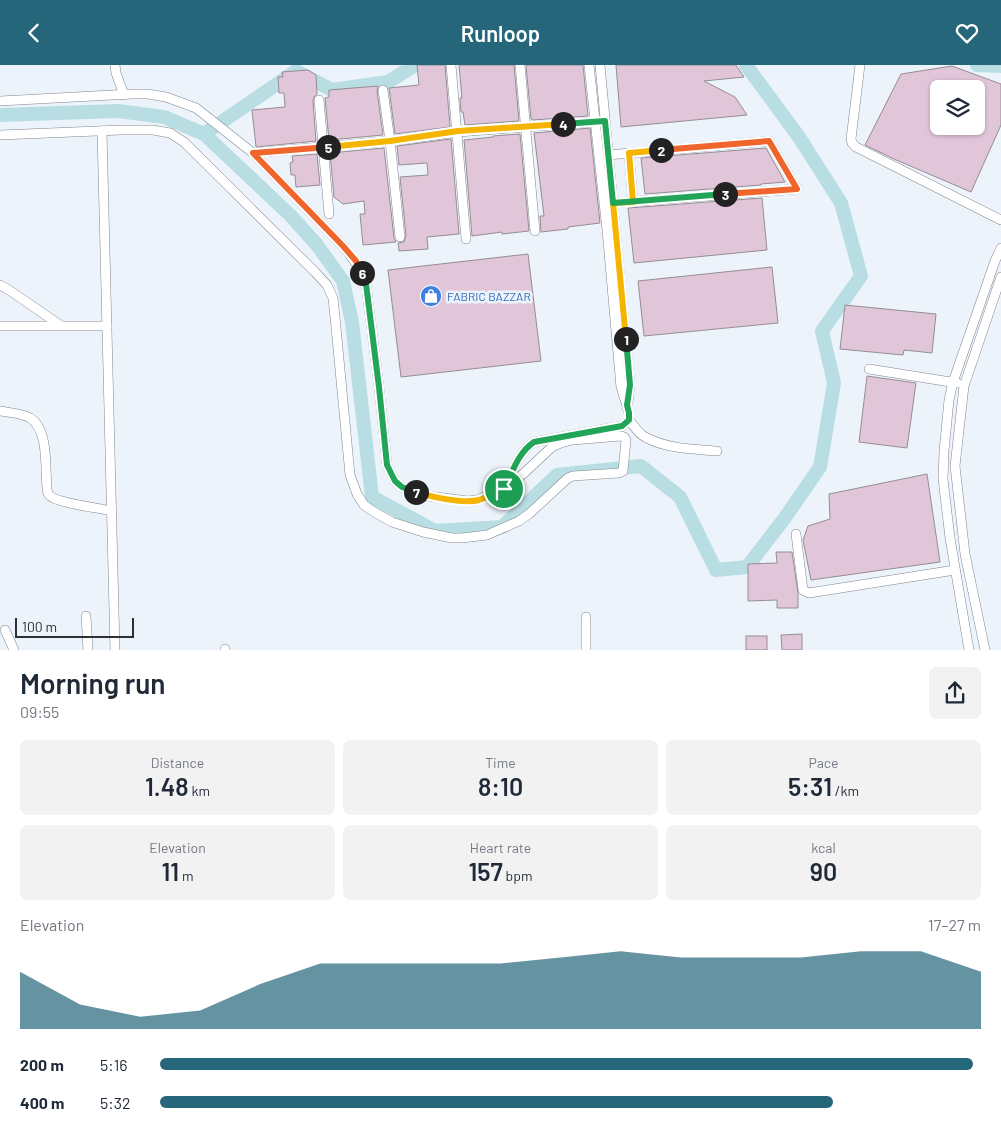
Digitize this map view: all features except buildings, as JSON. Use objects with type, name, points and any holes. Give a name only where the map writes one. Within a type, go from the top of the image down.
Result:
[{"type":"street","points":[[115,65],[124,95]]},
{"type":"street","points":[[451,65],[466,239]]},
{"type":"street","points":[[520,65],[535,231]]},
{"type":"street","points":[[589,65],[607,229],[621,387],[629,413],[629,420],[640,434],[663,444],[681,448],[717,451]]},
{"type":"street","points":[[600,65],[630,385],[627,405]]},
{"type":"street","points":[[860,69],[852,143],[856,147],[1001,220]]},
{"type":"street","points":[[383,90],[400,237]]},
{"type":"street","points":[[0,101],[124,95],[166,97],[196,108],[253,153],[343,246],[356,261],[362,273],[366,284],[387,465],[395,481],[402,487],[428,496],[468,501],[482,499],[504,489],[552,447],[572,440],[621,436],[626,440],[623,471],[568,478],[530,514],[487,535],[452,538],[423,532],[392,521],[374,512],[364,505],[357,494],[350,475],[332,298],[327,285],[316,272],[184,141],[170,133],[153,130],[0,135]]},
{"type":"street","points":[[319,100],[329,214]]},
{"type":"street","points":[[253,153],[390,141],[458,131],[605,121]]},
{"type":"street","points":[[102,131],[114,650]]},
{"type":"street","points":[[608,155],[769,141],[797,189],[613,203]]},
{"type":"street","points":[[629,153],[633,202]]},
{"type":"street","points":[[969,650],[955,570],[943,479],[948,400],[1001,248]]},
{"type":"street","points":[[985,650],[965,554],[955,466],[964,385],[1001,277]]},
{"type":"street","points":[[0,285],[60,325]]},
{"type":"street","points":[[0,325],[107,325]]},
{"type":"street","points":[[869,369],[964,385]]},
{"type":"street","points":[[0,411],[31,418],[38,425],[43,434],[48,495],[54,499],[111,511]]},
{"type":"street","points":[[504,489],[520,455],[525,448],[534,442],[622,426],[629,420]]},
{"type":"street","points":[[943,465],[955,466]]},
{"type":"street","points":[[796,534],[803,590],[809,593],[955,570]]},
{"type":"street","points":[[86,615],[88,650]]},
{"type":"street","points":[[586,617],[586,650]]},
{"type":"street","points":[[5,630],[14,650]]},
{"type":"waterway","points":[[204,134],[296,71],[332,90],[388,82],[415,65]]},
{"type":"waterway","points":[[0,115],[118,111],[164,117],[204,134],[290,215],[317,245],[343,281],[352,322],[372,497],[435,531],[502,527],[557,475],[641,466],[680,497],[716,570],[747,567],[784,519],[820,467],[834,383],[822,331],[861,276],[841,203],[799,137],[746,65]]},
{"type":"waterway","points":[[977,65],[1001,66]]},
{"type":"place","name":"FABRIC BAZZAR","points":[[431,296]]},
{"type":"route","points":[[504,489],[482,499],[468,501],[428,496],[402,487],[395,481],[387,465],[384,449],[379,387],[366,284],[362,273],[356,261],[343,246],[253,153],[390,141],[458,131],[605,121],[613,203],[797,189],[769,141],[629,153],[633,202],[613,203],[630,385],[627,405],[629,420],[622,426],[534,442],[525,448],[520,455],[504,489]]}]
